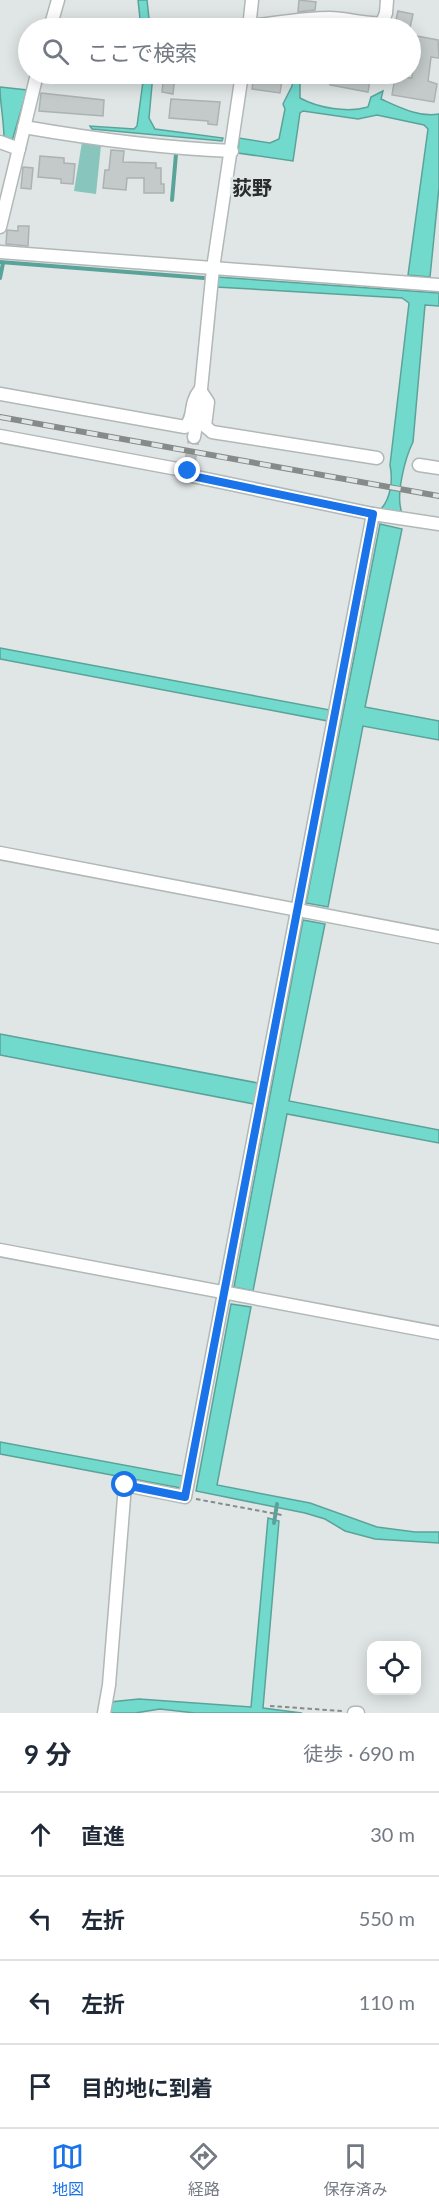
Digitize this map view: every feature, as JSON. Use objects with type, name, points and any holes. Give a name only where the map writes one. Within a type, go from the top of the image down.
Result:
[{"type":"street","points":[[53,18],[58,0]]},
{"type":"street","points":[[250,18],[252,0]]},
{"type":"street","points":[[384,18],[387,0]]},
{"type":"street","points":[[0,226],[35,84]]},
{"type":"street","points":[[194,437],[213,268],[241,84]]},
{"type":"street","points":[[24,127],[168,148],[232,151]]},
{"type":"street","points":[[0,142],[19,149]]},
{"type":"street","points":[[0,252],[439,285]]},
{"type":"street","points":[[0,394],[185,427],[190,421],[193,399],[200,390]]},
{"type":"street","points":[[200,390],[208,402],[205,426],[212,432],[377,458]]},
{"type":"street","points":[[0,436],[189,466],[192,476],[385,516],[439,524]]},
{"type":"street","points":[[419,465],[439,468]]},
{"type":"street","points":[[105,1710],[125,1485],[187,1487],[236,1296],[297,910],[385,516]]},
{"type":"street","points":[[0,853],[439,937]]},
{"type":"street","points":[[0,1250],[439,1333]]},
{"type":"path","points":[[187,1487],[282,1515]]},
{"type":"path","points":[[270,1706],[356,1713]]},
{"type":"shaded area","points":[[138,0],[147,0],[149,18],[140,18]]},
{"type":"shaded area","points":[[143,84],[152,84],[149,118],[155,129],[223,138],[222,141],[92,129],[90,126],[134,129],[137,126]]},
{"type":"shaded area","points":[[292,84],[300,84],[300,98],[333,108],[351,110],[368,107],[371,97],[383,91],[381,99],[402,108],[417,113],[439,114],[439,187],[430,277],[408,275],[428,129],[424,125],[377,115],[358,119],[303,111],[300,113],[293,161],[238,153],[239,138],[270,143],[279,139],[285,109],[283,104]]},
{"type":"shaded area","points":[[0,87],[27,90],[12,141],[4,139]]},
{"type":"shaded area","points":[[82,142],[101,145],[96,194],[74,191]]},
{"type":"shaded area","points":[[217,277],[439,293],[439,306],[425,305],[413,442],[400,487],[402,513],[381,509],[390,488],[390,465],[409,303],[402,298],[216,287]]},
{"type":"shaded area","points":[[380,524],[402,529],[365,707],[439,721],[439,740],[363,726],[328,907],[306,903]]},
{"type":"shaded area","points":[[0,648],[330,710],[328,721],[0,659]]},
{"type":"shaded area","points":[[303,920],[325,924],[289,1101],[439,1130],[439,1143],[287,1114],[253,1291],[234,1287]]},
{"type":"shaded area","points":[[0,1034],[258,1083],[254,1104],[0,1055]]},
{"type":"shaded area","points":[[231,1304],[251,1307],[217,1485],[310,1503],[377,1527],[415,1532],[439,1532],[439,1543],[375,1539],[345,1531],[325,1519],[305,1513],[196,1491]]},
{"type":"shaded area","points":[[0,1442],[183,1476],[181,1488],[0,1454]]},
{"type":"shaded area","points":[[268,1518],[279,1521],[263,1708],[302,1713],[195,1713],[160,1709],[135,1713],[110,1713],[110,1702],[139,1699],[251,1707]]},
{"type":"building","points":[[299,0],[316,2],[315,10],[298,12]]},
{"type":"building","points":[[398,11],[413,14],[412,18],[396,18]]},
{"type":"building","points":[[421,37],[438,40],[439,58],[431,57],[428,81],[437,84],[434,102],[392,95],[394,84],[421,84]]},
{"type":"building","points":[[163,84],[174,84],[173,94],[162,92]]},
{"type":"building","points":[[253,84],[281,84],[280,93],[252,89]]},
{"type":"building","points":[[330,84],[369,84],[368,92]]},
{"type":"building","points":[[41,93],[104,100],[103,116],[39,111]]},
{"type":"building","points":[[171,99],[220,102],[217,125],[208,124],[208,121],[169,118]]},
{"type":"building","points":[[111,150],[124,151],[123,162],[156,163],[156,168],[161,168],[161,184],[164,184],[164,193],[144,193],[144,178],[127,178],[126,190],[103,188],[105,170],[109,170]]},
{"type":"building","points":[[40,156],[64,158],[64,163],[75,164],[73,184],[61,183],[61,179],[38,177]]},
{"type":"building","points":[[23,167],[33,168],[31,189],[21,188]]},
{"type":"building","points":[[18,226],[29,226],[28,246],[6,244],[7,230],[18,231]]},
{"type":"waterway","points":[[172,200],[176,154]]},
{"type":"waterway","points":[[0,262],[204,278]]},
{"type":"waterway","points":[[0,278],[3,263]]},
{"type":"waterway","points":[[274,1523],[277,1504]]},
{"type":"tunnel","points":[[190,462],[194,437]]},
{"type":"railway","points":[[0,417],[439,496]]},
{"type":"district","name":"荻野","points":[[252,187]]},
{"type":"route","points":[[125,1485],[185,1497],[373,514],[192,476],[188,471]]}]
